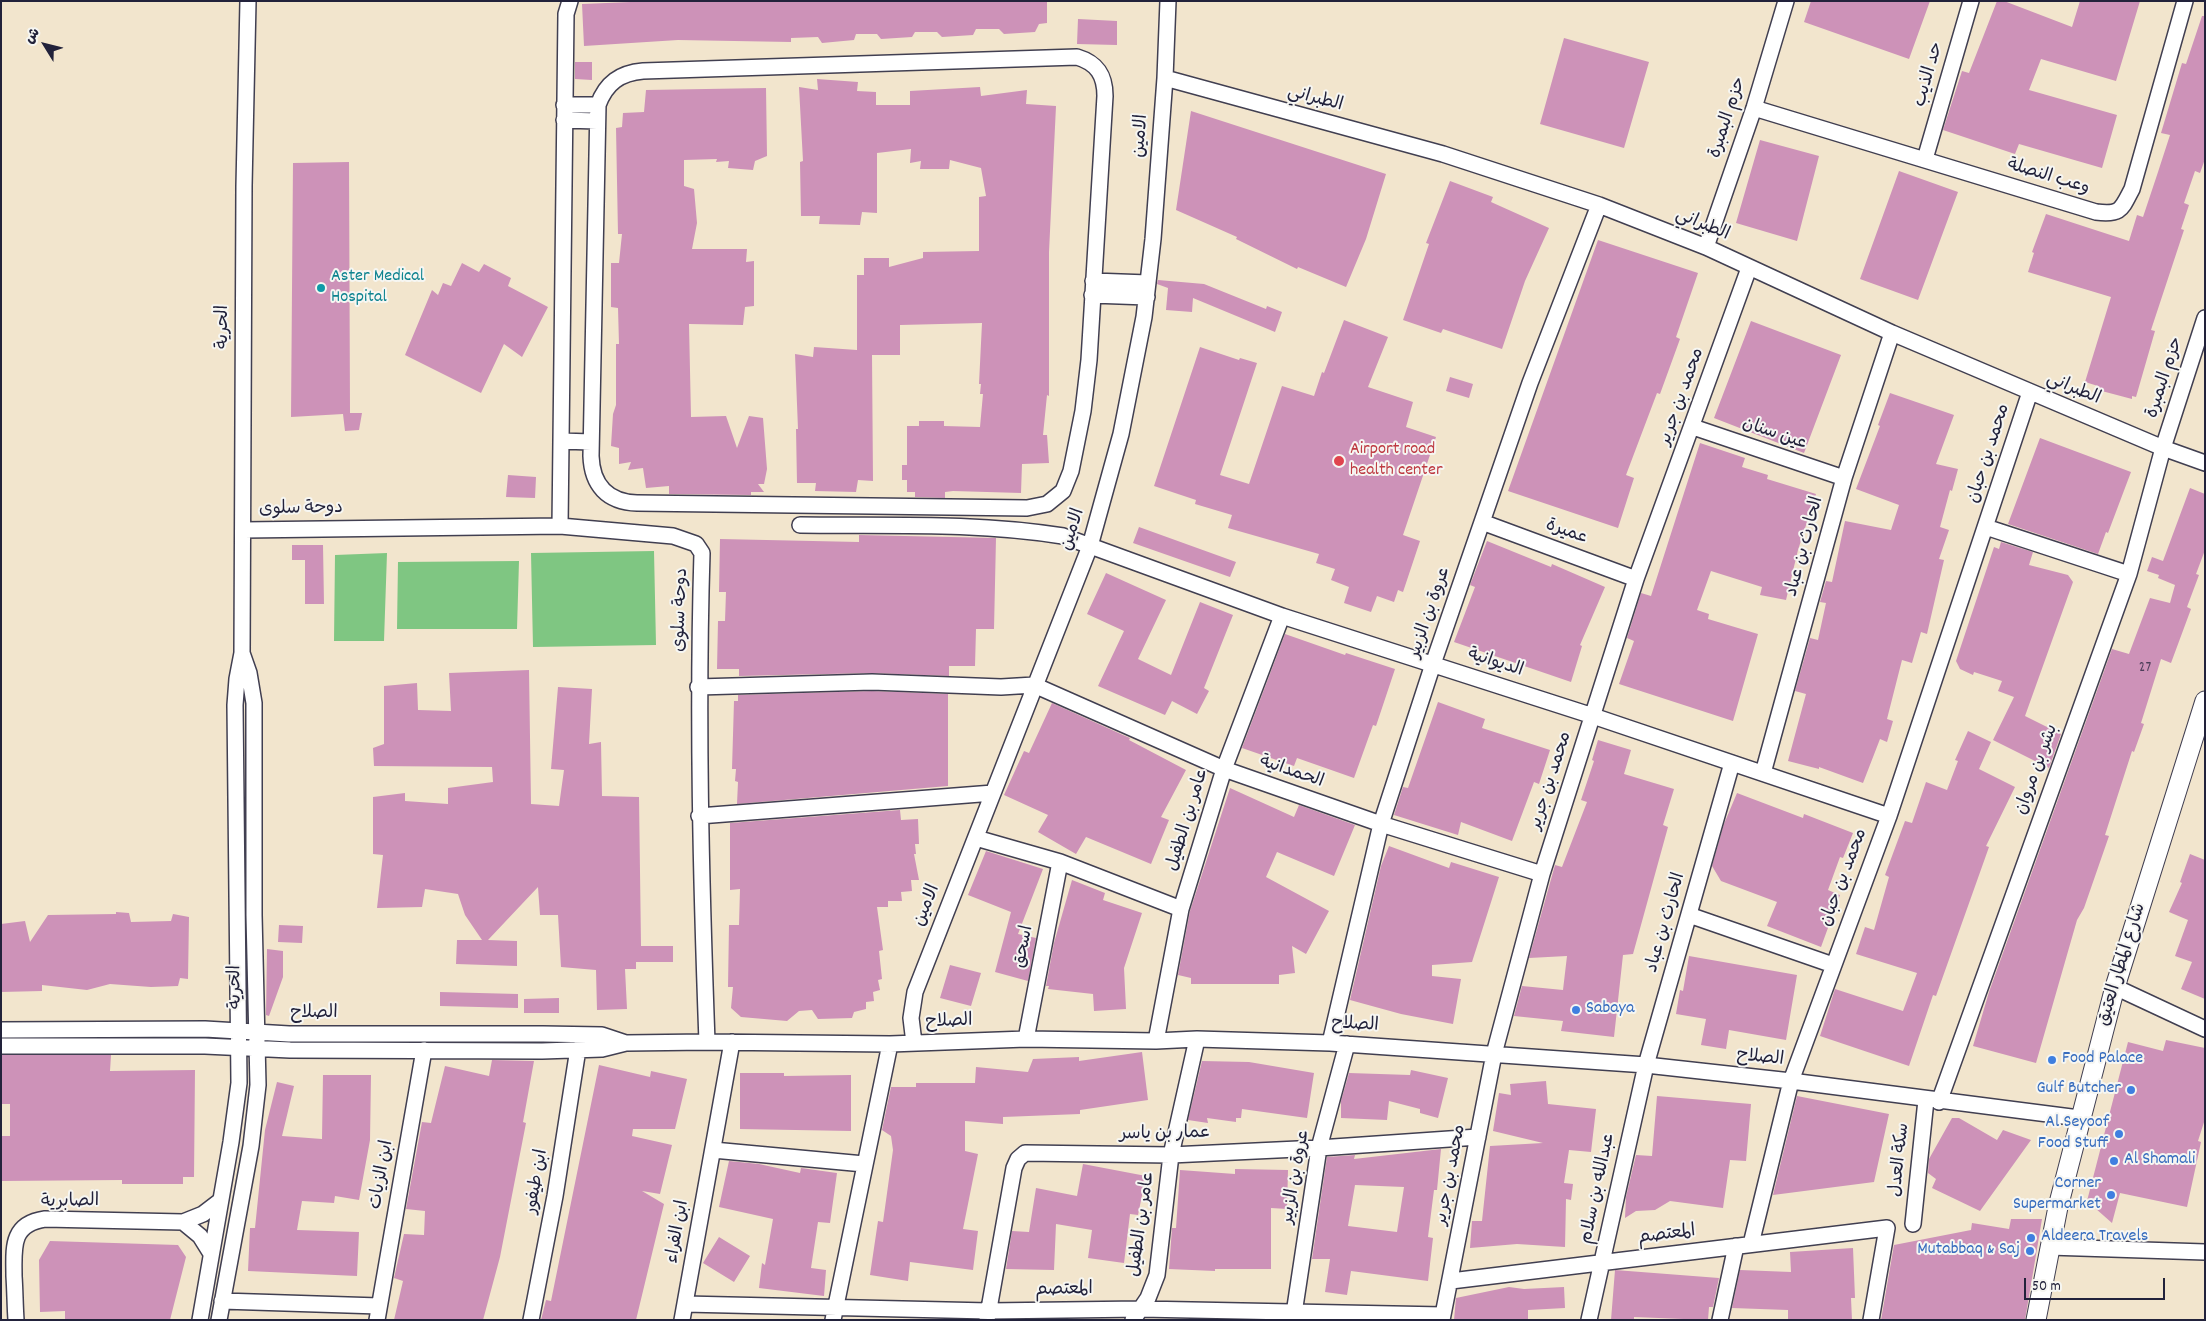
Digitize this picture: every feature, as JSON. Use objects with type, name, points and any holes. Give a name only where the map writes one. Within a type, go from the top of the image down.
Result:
[{"type":"street","name":"الحرية","points":[[200,1320],[210,1252],[232,1142],[238,1093],[235,705],[242,653],[244,186],[248,1]]},
{"type":"street","points":[[560,526],[564,112],[566,14],[570,1]]},
{"type":"street","name":"الامين","points":[[914,1043],[910,1018],[915,992],[1090,546],[1130,397],[1147,290],[1165,78],[1168,1]]},
{"type":"street","name":"حزم البمبرة","points":[[1706,247],[1754,108],[1786,1]]},
{"type":"street","name":"حد الذيب","points":[[1925,159],[1971,1]]},
{"type":"street","name":"وعب النصلة","points":[[1754,108],[2096,212],[2113,214],[2122,208],[2132,189],[2185,1]]},
{"type":"street","points":[[1077,57],[1087,60],[1099,71],[1105,85],[1087,386],[1071,471],[1068,482],[1059,495],[1047,504],[1037,507],[624,503],[607,495],[595,481],[591,469],[598,105],[602,94],[609,84],[619,76],[631,72],[1077,57]]},
{"type":"street","name":"الطبراني","points":[[1165,78],[1443,154],[1599,205],[1706,247],[1892,333],[2163,448],[2205,463]]},
{"type":"street","points":[[564,112],[598,105]]},
{"type":"street","points":[[564,112],[597,121]]},
{"type":"street","name":"عروة بن الزبير","points":[[1330,1043],[1381,824],[1433,664],[1530,383],[1599,205]]},
{"type":"street","name":"محمد بن جرير","points":[[1443,1317],[1494,1054],[1542,874],[1636,579],[1693,427],[1749,268]]},
{"type":"street","points":[[1092,288],[1147,290]]},
{"type":"street","name":"حزم البمبرة","points":[[2163,448],[2205,318]]},
{"type":"street","name":"الحارث بن عباد","points":[[1763,774],[1844,478],[1892,333]]},
{"type":"street","name":"محمد بن حبان","points":[[1720,1320],[1791,1081],[1889,816],[2030,392]]},
{"type":"street","name":"عين سنان","points":[[1693,427],[1844,478]]},
{"type":"street","points":[[561,442],[591,442]]},
{"type":"street","name":"بشر بن مروان","points":[[1932,1101],[2129,574],[2163,448]]},
{"type":"street","name":"عميرة","points":[[1482,522],[1636,579]]},
{"type":"street","name":"الديوانية","points":[[800,525],[945,526],[1025,530],[1062,536],[1282,616],[1593,716],[1889,816]]},
{"type":"street","name":"دوحة سلوى","points":[[244,530],[560,526],[673,536],[696,544],[702,553],[698,687],[706,1042]]},
{"type":"street","name":"محمد بن حبان","points":[[1986,527],[2129,574]]},
{"type":"street","name":"عامر بن الطفيل","points":[[1156,1041],[1181,909],[1224,769],[1282,616]]},
{"type":"street","name":"الحرية","points":[[219,1320],[251,1146],[258,1086],[256,1048],[254,703],[249,672],[242,653]]},
{"type":"street","points":[[698,687],[872,682],[1001,688],[1034,686]]},
{"type":"street","name":"الحمدانية","points":[[1034,686],[1224,769],[1381,824],[1542,874]]},
{"type":"street","name":"شارع المطار العتيق","points":[[2036,1320],[2049,1247],[2079,1118],[2114,987],[2205,701]]},
{"type":"street","name":"الحارث بن عباد","points":[[1646,1065],[1732,763]]},
{"type":"street","points":[[700,816],[993,793]]},
{"type":"street","points":[[976,838],[1060,862],[1181,909]]},
{"type":"street","name":"اسحق","points":[[1026,1039],[1060,862]]},
{"type":"street","points":[[1689,915],[1833,965]]},
{"type":"street","points":[[2114,987],[2205,1029]]},
{"type":"street","name":"الصلاح","points":[[1,1030],[204,1029],[289,1034],[543,1034],[602,1036],[626,1043]]},
{"type":"street","name":"الصلاح","points":[[1,1046],[424,1050],[602,1049],[626,1043],[890,1044],[1026,1039],[1156,1041],[1197,1039],[1330,1043],[1646,1065],[1791,1081],[1932,1101],[2079,1118]]},
{"type":"street","name":"عامر بن الطفيل","points":[[1137,1314],[1148,1298],[1157,1275],[1171,1155],[1197,1039]]},
{"type":"street","name":"ابن الفراء","points":[[682,1320],[732,1042]]},
{"type":"street","points":[[834,1314],[890,1044]]},
{"type":"street","name":"عروة بن الزبير","points":[[1293,1316],[1319,1148],[1347,1044]]},
{"type":"street","name":"ابن طيفور","points":[[531,1320],[555,1196],[578,1049]]},
{"type":"street","name":"ابن الزيات","points":[[222,1301],[378,1313],[424,1050]]},
{"type":"street","name":"عبدالله بن سلام","points":[[1590,1320],[1646,1065]]},
{"type":"street","name":"سكة العدل","points":[[1913,1224],[1932,1101]]},
{"type":"street","name":"عمار بن ياسر","points":[[988,1316],[1018,1159],[1025,1154],[1171,1155],[1478,1138]]},
{"type":"street","points":[[712,1150],[864,1164]]},
{"type":"street","name":"الصابرية","points":[[16,1320],[14,1247],[21,1230],[28,1224],[45,1219],[183,1222],[203,1214],[220,1201]]},
{"type":"street","points":[[183,1222],[200,1236],[210,1252]]},
{"type":"street","name":"المعتصم","points":[[1451,1281],[1887,1228],[1871,1320]]},
{"type":"street","points":[[2049,1247],[2205,1252]]},
{"type":"street","name":"المعتصم","points":[[685,1304],[834,1314],[1443,1317]]},
{"type":"green space","points":[[654,551],[656,645],[533,647],[531,553]]},
{"type":"green space","points":[[387,553],[384,641],[334,641],[335,555]]},
{"type":"green space","points":[[519,561],[517,629],[397,629],[398,562]]},
{"type":"building","points":[[655,1],[1047,1],[1047,23],[1039,24],[1035,32],[1004,34],[999,29],[976,29],[973,35],[942,37],[937,32],[915,32],[912,37],[881,39],[877,34],[856,34],[854,40],[822,43],[818,37],[791,38],[791,42],[678,40],[584,46],[582,4]]},
{"type":"building","points":[[1811,1],[1930,1],[1909,59],[1804,22]]},
{"type":"building","points":[[1997,1],[2004,1],[2072,27],[2080,1],[2140,1],[2116,81],[2041,59],[2029,90],[2117,115],[2102,168],[2019,144],[2015,154],[1943,130],[1962,71],[1969,73]]},
{"type":"building","points":[[2202,16],[2205,16],[2205,159],[2200,173],[2195,171],[2184,203],[2189,205],[2181,229],[2184,230],[2151,330],[2155,331],[2136,397],[2132,396],[2132,399],[2098,390],[2098,386],[2085,382],[2111,297],[2028,272],[2034,253],[2032,252],[2046,214],[2129,241],[2137,215],[2143,217],[2158,172],[2170,135],[2161,133],[2182,63],[2186,64]]},
{"type":"building","points":[[1078,19],[1117,21],[1117,45],[1077,44]]},
{"type":"building","points":[[1564,38],[1649,62],[1624,148],[1540,124]]},
{"type":"building","points":[[575,62],[592,62],[592,80],[575,79]]},
{"type":"building","points":[[817,79],[858,82],[857,91],[876,92],[876,105],[910,105],[910,91],[980,87],[981,96],[1027,90],[1026,104],[1056,106],[1049,252],[1049,396],[1047,395],[1043,435],[1047,435],[1049,463],[1022,464],[1021,493],[953,491],[945,492],[945,498],[915,497],[915,492],[907,492],[907,480],[902,480],[902,465],[907,465],[907,426],[919,426],[919,421],[944,421],[944,426],[980,427],[983,394],[980,394],[981,384],[979,384],[982,323],[900,325],[900,355],[872,355],[873,481],[858,480],[856,492],[815,491],[816,483],[797,483],[796,429],[798,429],[795,354],[813,357],[814,347],[857,350],[857,275],[864,275],[864,258],[889,258],[889,267],[923,258],[923,252],[979,251],[979,197],[986,196],[981,168],[950,160],[949,169],[920,169],[921,161],[910,163],[911,149],[877,153],[877,213],[862,212],[860,225],[819,224],[820,216],[801,216],[800,162],[803,161],[799,87],[818,90]]},
{"type":"building","points":[[766,88],[767,156],[755,161],[753,170],[728,168],[729,161],[716,162],[717,159],[684,160],[684,186],[694,189],[697,223],[692,249],[747,249],[746,262],[754,261],[754,306],[745,307],[743,325],[689,324],[691,417],[726,416],[737,448],[749,416],[763,418],[767,469],[764,484],[758,484],[764,492],[751,492],[751,495],[669,494],[669,486],[646,488],[643,468],[628,470],[631,462],[619,464],[619,448],[611,446],[613,414],[616,405],[616,344],[619,344],[618,308],[611,307],[611,263],[619,263],[622,234],[618,234],[616,128],[622,127],[623,113],[644,112],[646,90]]},
{"type":"building","points":[[1191,111],[1386,174],[1366,239],[1346,287],[1298,267],[1297,269],[1236,239],[1237,237],[1176,210]]},
{"type":"building","points":[[1760,140],[1819,156],[1797,241],[1736,223]]},
{"type":"building","name":"Aster Medical Hospital","points":[[349,162],[350,413],[362,413],[359,430],[345,431],[343,414],[291,417],[293,163]]},
{"type":"building","points":[[1899,171],[1958,192],[1918,300],[1860,279]]},
{"type":"building","points":[[1450,181],[1493,197],[1491,202],[1549,228],[1525,281],[1502,349],[1443,329],[1441,333],[1403,320],[1429,244],[1426,243]]},
{"type":"building","points":[[1598,240],[1698,273],[1676,337],[1680,339],[1660,394],[1657,393],[1626,475],[1634,478],[1618,528],[1508,491]]},
{"type":"building","points":[[462,263],[479,272],[484,264],[511,278],[508,286],[548,307],[522,357],[504,344],[481,393],[405,355],[432,290],[438,295],[443,283],[451,286]]},
{"type":"building","points":[[1158,280],[1204,284],[1266,309],[1267,306],[1282,312],[1275,332],[1193,298],[1192,312],[1166,310],[1168,288],[1157,284]]},
{"type":"building","points":[[1344,320],[1388,337],[1368,387],[1413,402],[1406,427],[1436,437],[1403,535],[1420,541],[1403,592],[1398,590],[1394,602],[1377,596],[1371,612],[1344,603],[1349,587],[1331,580],[1335,569],[1316,563],[1319,554],[1228,528],[1232,515],[1195,504],[1196,500],[1154,486],[1200,347],[1239,360],[1240,358],[1257,363],[1220,475],[1249,484],[1282,386],[1314,396]]},
{"type":"building","points":[[1751,321],[1841,355],[1804,453],[1714,418]]},
{"type":"building","points":[[1450,377],[1473,384],[1469,398],[1446,391]]},
{"type":"building","points":[[1890,393],[1954,415],[1936,464],[1958,469],[1940,527],[1949,530],[1939,559],[1944,560],[1927,634],[1921,632],[1912,663],[1902,660],[1887,719],[1893,721],[1887,742],[1880,739],[1863,783],[1819,767],[1819,769],[1788,761],[1806,694],[1795,691],[1810,638],[1818,640],[1826,603],[1820,602],[1826,581],[1832,582],[1845,521],[1891,530],[1899,505],[1856,489],[1880,426],[1878,425]]},
{"type":"building","points":[[2040,438],[2131,472],[2098,554],[2008,524]]},
{"type":"building","points":[[1700,443],[1745,458],[1742,467],[1768,475],[1767,479],[1816,494],[1798,550],[1786,600],[1760,595],[1762,587],[1711,571],[1697,610],[1709,614],[1708,619],[1758,634],[1733,721],[1619,684],[1634,641],[1627,638],[1641,593],[1651,596]]},
{"type":"building","points":[[508,475],[536,477],[535,498],[506,497]]},
{"type":"building","points":[[2190,488],[2205,494],[2205,550],[2196,574],[2199,575],[2187,607],[2191,609],[2171,663],[2161,659],[2141,723],[2144,724],[2134,752],[2132,751],[2105,835],[2109,836],[2084,908],[2077,920],[2036,1063],[1973,1046],[1989,992],[2112,649],[2129,654],[2150,598],[2170,603],[2175,585],[2158,578],[2159,575],[2147,571],[2152,557],[2163,561]]},
{"type":"building","points":[[1139,527],[1236,562],[1230,577],[1133,543]]},
{"type":"building","points":[[859,535],[996,538],[994,629],[976,629],[975,666],[949,666],[949,676],[872,673],[739,676],[739,669],[717,669],[718,621],[725,621],[726,592],[719,592],[720,539],[859,542]]},
{"type":"building","points":[[1487,541],[1551,567],[1552,564],[1605,587],[1580,645],[1582,646],[1571,682],[1454,642],[1475,587],[1470,585]]},
{"type":"building","points":[[2001,542],[2033,552],[2029,565],[2068,575],[2073,582],[2025,716],[2061,734],[2049,768],[1993,740],[2014,697],[1998,691],[2002,681],[1974,672],[1973,675],[1960,669],[1956,661],[1994,547],[1999,549]]},
{"type":"building","points":[[292,545],[323,545],[324,604],[305,604],[305,560],[292,560]]},
{"type":"building","points":[[1106,573],[1166,600],[1138,659],[1171,675],[1200,602],[1233,615],[1204,688],[1209,691],[1197,714],[1172,701],[1165,715],[1098,686],[1124,631],[1087,614]]},
{"type":"building","points":[[1285,634],[1345,655],[1346,653],[1395,669],[1376,726],[1373,725],[1354,778],[1297,758],[1294,766],[1242,748]]},
{"type":"building","points":[[529,670],[531,804],[559,806],[564,770],[551,769],[558,687],[592,689],[589,744],[601,742],[602,796],[639,797],[641,946],[673,946],[673,962],[636,962],[636,969],[625,969],[627,1009],[597,1010],[596,970],[561,967],[558,915],[540,915],[538,887],[488,940],[517,941],[517,966],[456,964],[457,940],[482,940],[465,915],[458,894],[425,889],[422,907],[377,908],[383,855],[373,854],[373,797],[405,793],[405,801],[448,804],[448,788],[493,782],[492,767],[374,766],[373,748],[384,744],[384,686],[417,683],[418,710],[451,711],[449,673]]},
{"type":"building","points":[[872,691],[948,694],[948,786],[737,804],[738,782],[735,781],[736,769],[732,769],[734,701],[738,701],[738,695]]},
{"type":"building","points":[[1438,702],[1485,719],[1482,728],[1550,750],[1539,784],[1534,782],[1512,841],[1461,822],[1458,835],[1394,815],[1403,787],[1408,788]]},
{"type":"building","points":[[1052,703],[1130,738],[1129,740],[1186,770],[1161,817],[1169,820],[1151,864],[1086,837],[1076,854],[1038,832],[1048,815],[1004,795],[1024,751],[1029,753]]},
{"type":"building","points":[[1968,731],[1991,742],[1979,769],[2015,787],[1986,846],[1989,847],[1936,996],[1933,995],[1909,1066],[1820,1036],[1835,989],[1903,1011],[1917,973],[1856,954],[1865,927],[1874,930],[1889,877],[1885,875],[1905,821],[1912,823],[1926,782],[1947,790],[1958,761],[1955,760]]},
{"type":"building","points":[[1598,740],[1631,750],[1624,774],[1674,789],[1663,825],[1668,827],[1633,954],[1623,955],[1614,1037],[1561,1031],[1563,1021],[1514,1016],[1522,986],[1563,990],[1567,956],[1529,958],[1555,865],[1562,867],[1587,802],[1581,800],[1594,761],[1592,760]]},
{"type":"building","points":[[1230,788],[1294,817],[1299,805],[1355,825],[1334,876],[1277,852],[1266,877],[1329,911],[1306,954],[1292,946],[1295,973],[1279,975],[1279,984],[1191,984],[1191,978],[1178,975],[1190,911]]},
{"type":"building","points":[[1737,793],[1803,818],[1804,814],[1853,833],[1843,858],[1840,857],[1828,890],[1840,895],[1821,947],[1767,926],[1777,902],[1721,881],[1712,866],[1724,824]]},
{"type":"building","points":[[900,810],[901,820],[918,819],[919,844],[915,844],[916,854],[914,854],[919,880],[911,880],[912,891],[901,892],[902,901],[888,901],[888,907],[877,907],[883,950],[879,951],[882,979],[878,980],[880,990],[873,992],[874,1001],[866,1002],[866,1009],[854,1012],[852,1018],[818,1019],[812,1010],[799,1011],[787,1021],[741,1017],[731,1008],[733,987],[728,987],[729,925],[739,925],[740,889],[730,890],[730,823]]},
{"type":"building","points":[[1389,846],[1449,868],[1451,862],[1499,877],[1472,962],[1432,965],[1432,976],[1461,979],[1453,1024],[1401,1014],[1350,1000],[1381,866]]},
{"type":"building","points":[[986,851],[1043,869],[1018,934],[1036,938],[1028,981],[995,972],[1011,912],[968,895]]},
{"type":"building","points":[[2190,854],[2205,860],[2205,999],[2181,989],[2192,962],[2175,956],[2188,920],[2169,912],[2182,883],[2180,882]]},
{"type":"building","points":[[1072,880],[1105,893],[1103,900],[1142,913],[1124,968],[1126,1009],[1094,1011],[1093,994],[1048,989],[1049,986],[1046,986],[1054,943]]},
{"type":"building","points":[[116,912],[129,913],[131,922],[171,921],[173,914],[189,917],[188,979],[180,978],[178,986],[151,987],[110,984],[87,990],[42,985],[42,991],[1,992],[1,924],[25,921],[30,942],[48,915],[116,914]]},
{"type":"building","points":[[279,925],[303,926],[302,943],[278,942]]},
{"type":"building","points":[[267,949],[283,951],[283,977],[269,1016],[266,1015]]},
{"type":"building","points":[[1689,956],[1797,975],[1786,1040],[1729,1030],[1726,1049],[1701,1045],[1706,1019],[1676,1014],[1680,990],[1683,991]]},
{"type":"building","points":[[950,965],[981,973],[971,1006],[940,998]]},
{"type":"building","points":[[440,992],[518,994],[518,1008],[440,1006]]},
{"type":"building","points":[[559,998],[559,1013],[524,1013],[524,999]]},
{"type":"building","points":[[2166,1040],[2205,1048],[2205,1119],[2198,1141],[2201,1142],[2187,1207],[2120,1193],[2112,1223],[2087,1201],[2128,1042],[2163,1051]]},
{"type":"building","points":[[1142,1052],[1148,1100],[1080,1110],[1080,1114],[1003,1117],[1003,1124],[965,1121],[965,1151],[978,1154],[963,1229],[978,1231],[973,1270],[910,1262],[908,1281],[870,1275],[878,1221],[883,1222],[893,1150],[891,1136],[882,1130],[891,1087],[916,1087],[916,1083],[975,1083],[976,1067],[1028,1072],[1033,1059],[1079,1057],[1079,1061]]},
{"type":"building","points":[[1,1055],[111,1055],[110,1071],[195,1070],[194,1177],[183,1177],[183,1184],[122,1184],[122,1180],[1,1181],[1,1136],[10,1136],[10,1104],[1,1104]]},
{"type":"building","points":[[492,1060],[534,1061],[523,1122],[526,1123],[500,1257],[483,1320],[394,1320],[403,1281],[394,1278],[404,1234],[424,1235],[425,1211],[406,1209],[422,1122],[431,1123],[445,1066],[489,1076]]},
{"type":"building","points":[[1202,1061],[1249,1062],[1314,1073],[1307,1118],[1242,1109],[1241,1118],[1236,1118],[1236,1122],[1207,1118],[1208,1123],[1188,1120]]},
{"type":"building","points":[[599,1065],[650,1077],[651,1071],[687,1079],[675,1129],[633,1129],[632,1136],[672,1145],[660,1194],[642,1191],[664,1204],[636,1320],[541,1320],[546,1300],[551,1301]]},
{"type":"building","points":[[1411,1070],[1448,1078],[1438,1118],[1420,1113],[1420,1109],[1389,1101],[1387,1120],[1341,1118],[1341,1101],[1349,1073],[1410,1075]]},
{"type":"building","points":[[740,1073],[784,1073],[784,1076],[851,1075],[851,1131],[740,1129]]},
{"type":"building","points":[[323,1075],[371,1075],[370,1140],[359,1200],[335,1196],[334,1203],[302,1201],[297,1230],[359,1232],[357,1276],[248,1271],[250,1228],[255,1228],[265,1130],[277,1082],[294,1086],[282,1136],[322,1139]]},
{"type":"building","points":[[1546,1081],[1548,1104],[1596,1109],[1591,1152],[1569,1150],[1564,1183],[1573,1184],[1571,1200],[1566,1199],[1565,1247],[1517,1244],[1470,1248],[1472,1221],[1482,1221],[1490,1146],[1543,1143],[1493,1131],[1499,1093],[1511,1095],[1510,1084]]},
{"type":"building","points":[[1657,1096],[1751,1104],[1746,1161],[1730,1160],[1723,1208],[1670,1201],[1655,1210],[1636,1211],[1625,1218],[1626,1197],[1636,1155],[1652,1156]]},
{"type":"building","points":[[1797,1096],[1889,1114],[1874,1182],[1773,1195]]},
{"type":"building","points":[[1952,1118],[1959,1118],[1997,1140],[2003,1130],[2031,1140],[1980,1211],[1932,1188],[1936,1179],[1928,1173],[1929,1159]]},
{"type":"building","points":[[1441,1149],[1437,1190],[1434,1190],[1428,1237],[1433,1238],[1428,1281],[1351,1271],[1347,1295],[1325,1292],[1330,1259],[1312,1259],[1327,1157],[1355,1155],[1354,1159]],"holes":[[[1355,1185],[1404,1187],[1397,1232],[1348,1226]]]},
{"type":"building","points":[[729,1161],[759,1164],[800,1173],[801,1168],[837,1173],[830,1223],[818,1222],[811,1268],[826,1270],[824,1296],[759,1288],[762,1263],[765,1265],[773,1219],[719,1207]]},
{"type":"building","points":[[1083,1164],[1146,1176],[1138,1215],[1130,1214],[1124,1263],[1088,1258],[1092,1230],[1056,1224],[1054,1270],[1006,1269],[1012,1231],[1029,1232],[1036,1188],[1077,1196]]},
{"type":"building","points":[[1235,1169],[1288,1170],[1287,1209],[1271,1208],[1271,1269],[1215,1269],[1215,1271],[1169,1269],[1172,1228],[1176,1228],[1180,1170],[1235,1174]]},
{"type":"building","points":[[2011,1219],[2042,1219],[2025,1320],[1881,1320],[1894,1245],[1971,1230],[1972,1223],[2009,1229]]},
{"type":"building","points":[[719,1237],[750,1256],[734,1282],[703,1263]]},
{"type":"building","points":[[50,1241],[178,1245],[186,1257],[170,1320],[65,1320],[65,1311],[40,1312],[39,1260]]},
{"type":"building","points":[[1853,1248],[1855,1298],[1851,1298],[1852,1320],[1788,1320],[1788,1310],[1732,1308],[1740,1270],[1791,1272],[1790,1252]]},
{"type":"building","points":[[1615,1270],[1719,1278],[1713,1307],[1709,1307],[1708,1320],[1634,1317],[1634,1320],[1611,1320]]},
{"type":"building","points":[[1509,1287],[1524,1289],[1564,1287],[1565,1308],[1528,1310],[1528,1320],[1454,1320],[1456,1298]]},
{"type":"place","name":"Aster Medical Hospital","points":[[321,288]]},
{"type":"place","name":"Airport road health center","points":[[1339,461]]},
{"type":"place","name":"Sabaya","points":[[1576,1010]]},
{"type":"place","name":"Food Palace","points":[[2052,1060]]},
{"type":"place","name":"Gulf Butcher","points":[[2131,1090]]},
{"type":"place","name":"Al Seyoof Food Stuff","points":[[2119,1134]]},
{"type":"place","name":"Al Shamali","points":[[2114,1161]]},
{"type":"place","name":"Corner Supermarket","points":[[2111,1195]]},
{"type":"place","name":"Aldeera Travels","points":[[2031,1238]]},
{"type":"place","name":"Mutabbaq & Saj","points":[[2030,1251]]}]
